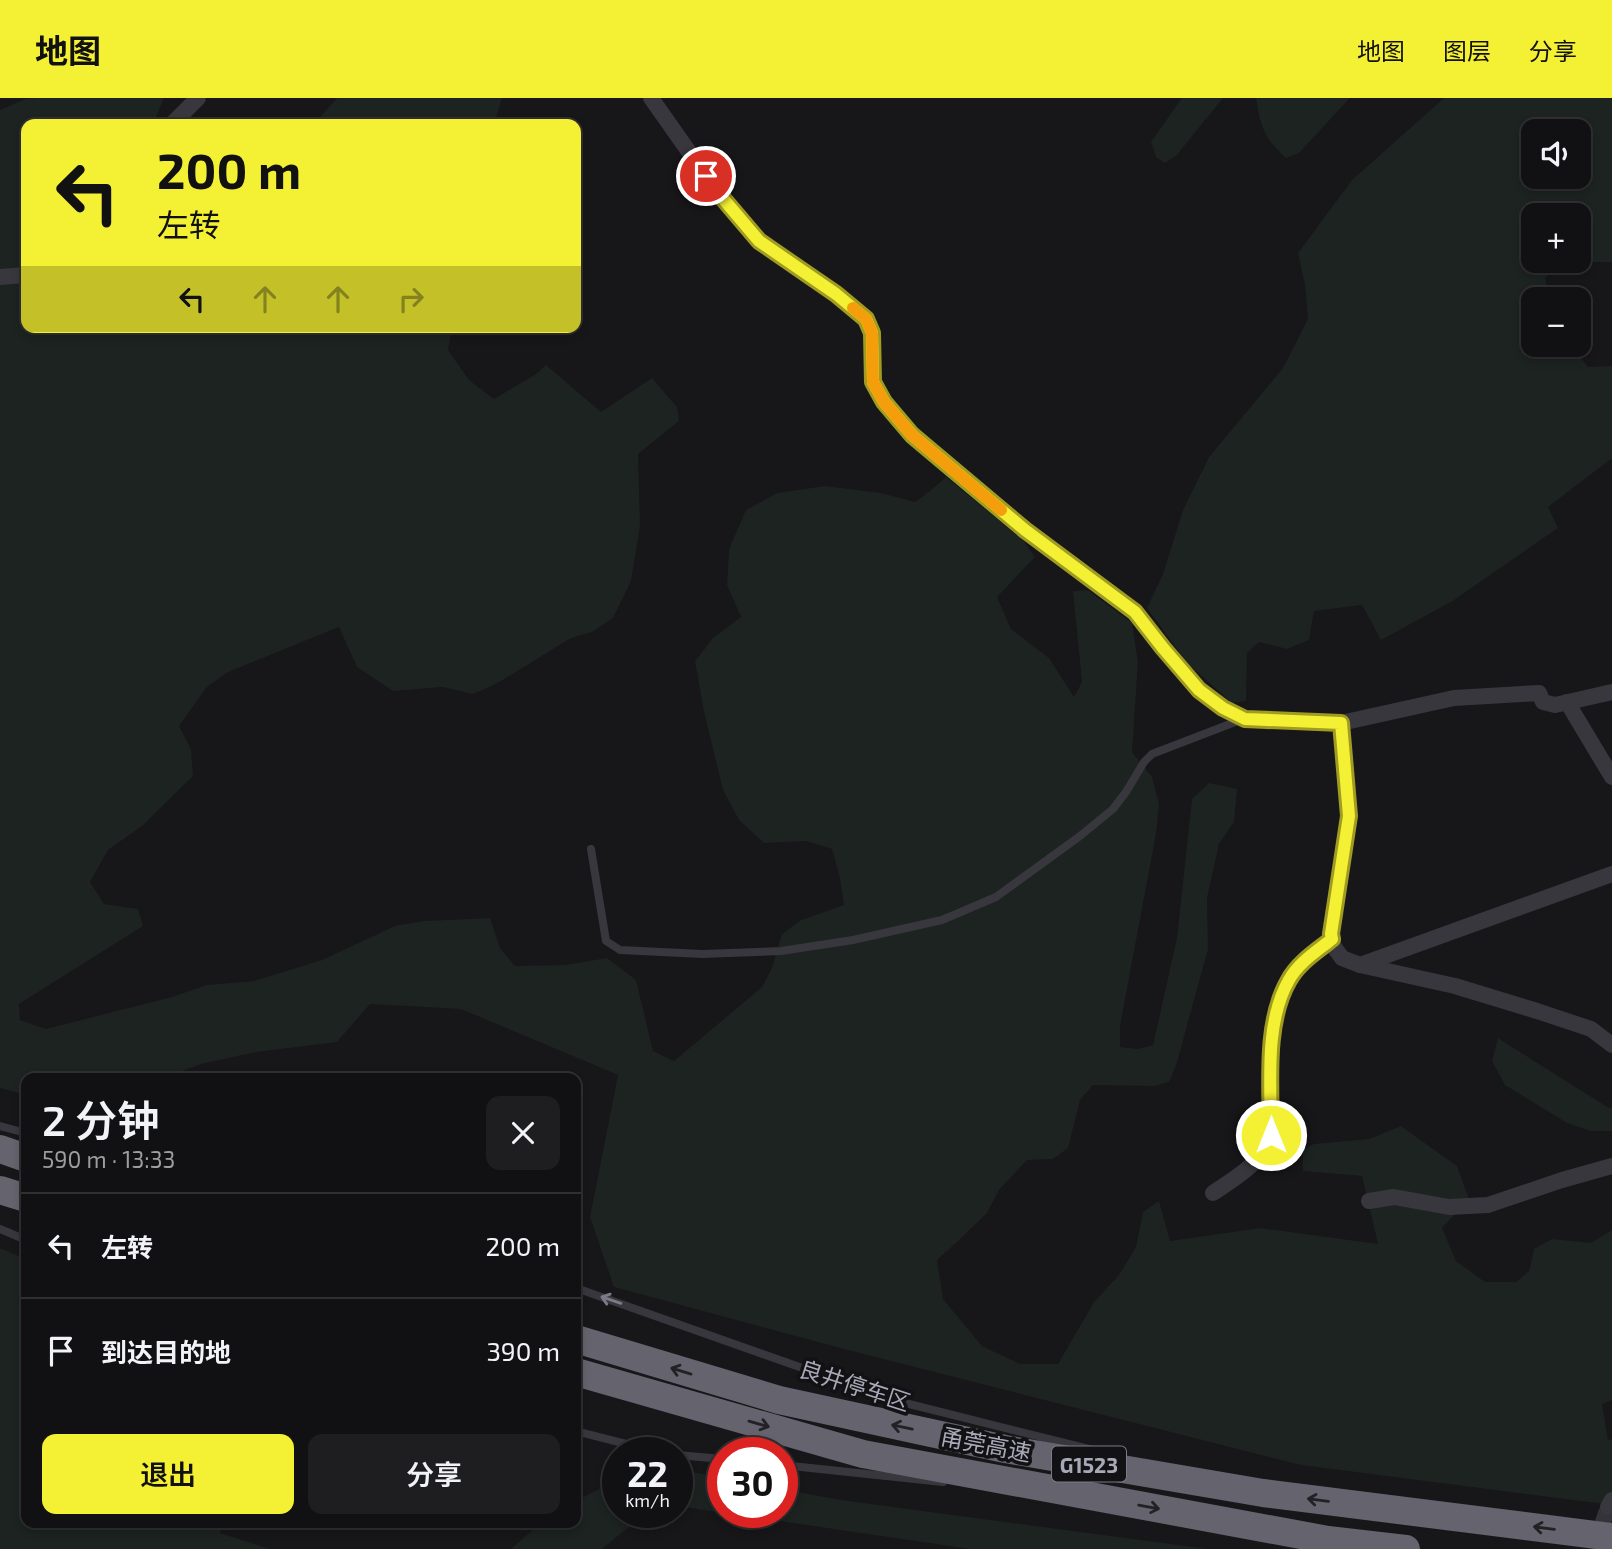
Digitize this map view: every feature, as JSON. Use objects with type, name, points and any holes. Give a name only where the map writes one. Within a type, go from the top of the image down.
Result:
[{"type":"highway","points":[[0,1149],[21,1156]]},
{"type":"highway","points":[[0,1190],[21,1196]]},
{"type":"highway","name":"甬莞高速","points":[[581,1341],[779,1400],[1005,1449],[1263,1493],[1612,1537]]},
{"type":"highway","name":"甬莞高速","points":[[581,1373],[863,1454],[1328,1540],[1406,1549]]},
{"type":"street","points":[[177,119],[198,98]]},
{"type":"street","points":[[652,98],[720,195],[759,241],[836,294],[866,319],[872,333],[873,382],[884,402],[912,435],[1025,530],[1135,612],[1199,690],[1223,708],[1245,719],[1341,723],[1454,698],[1539,692],[1543,702],[1555,705],[1612,692]]},
{"type":"street","points":[[0,277],[21,275]]},
{"type":"street","points":[[1567,702],[1612,777]]},
{"type":"street","points":[[1341,723],[1349,816],[1331,934],[1334,947],[1342,958],[1360,965],[1455,986],[1537,1011],[1591,1029],[1612,1045]]},
{"type":"street","points":[[1360,965],[1612,874]]},
{"type":"street","points":[[1213,1193],[1254,1164],[1267,1146],[1271,1135],[1271,1039],[1274,1020],[1289,979],[1300,965],[1332,939]]},
{"type":"street","points":[[1369,1201],[1394,1196],[1449,1207],[1488,1205],[1612,1166]]},
{"type":"lane","points":[[591,849],[606,941],[620,950],[702,954],[781,951],[853,940],[942,920],[996,897],[1113,809],[1152,754],[1245,719]]},
{"type":"lane","points":[[0,1126],[21,1132]]},
{"type":"lane","points":[[0,1229],[21,1238]]},
{"type":"lane","name":"良井停车区","points":[[581,1290],[893,1400],[1104,1453]]},
{"type":"lane","points":[[581,1432],[602,1438]]},
{"type":"lane","points":[[1144,1463],[1263,1493]]},
{"type":"lane","points":[[798,1467],[959,1484]]},
{"type":"lane","points":[[986,1487],[1108,1499]]},
{"type":"shaded area","points":[[164,98],[155,119],[21,119],[21,333],[451,333],[448,350],[469,380],[494,399],[546,365],[601,412],[652,378],[677,407],[679,421],[638,454],[640,526],[631,581],[613,618],[592,632],[571,638],[496,684],[473,694],[443,687],[393,691],[357,667],[339,627],[226,673],[206,688],[179,726],[191,749],[193,776],[142,826],[108,850],[90,882],[104,904],[138,909],[143,926],[19,1004],[20,1020],[46,1029],[172,997],[207,985],[254,981],[322,960],[395,926],[424,921],[490,918],[500,948],[515,966],[565,965],[607,958],[636,980],[653,1051],[674,1061],[762,987],[772,968],[782,934],[801,920],[844,905],[832,849],[806,841],[764,843],[739,820],[723,790],[695,661],[713,638],[741,617],[727,585],[729,549],[746,510],[777,493],[825,486],[881,493],[915,502],[946,477],[1023,540],[1035,557],[997,597],[1011,629],[1049,658],[1074,697],[1082,682],[1073,591],[1088,590],[1132,623],[1138,662],[1132,752],[1152,777],[1159,804],[1156,834],[1120,1026],[1120,1047],[1138,1049],[1153,1045],[1177,938],[1192,799],[1209,783],[1237,789],[1234,822],[1219,844],[1207,898],[1208,949],[1176,1066],[1169,1082],[1155,1086],[1093,1085],[1080,1100],[1068,1148],[1053,1159],[1027,1160],[999,1190],[987,1213],[937,1260],[943,1299],[982,1346],[1020,1364],[1058,1364],[1094,1302],[1119,1275],[1136,1247],[1143,1212],[1159,1201],[1170,1241],[1260,1228],[1378,1244],[1362,1176],[1303,1171],[1303,1149],[1314,1144],[1369,1139],[1401,1126],[1457,1166],[1469,1199],[1442,1228],[1456,1261],[1485,1282],[1516,1282],[1529,1271],[1534,1249],[1552,1239],[1591,1243],[1612,1230],[1612,1400],[1602,1404],[1608,1440],[1612,1439],[1612,1505],[1301,1465],[844,1349],[614,1287],[590,1217],[618,1075],[461,1009],[370,1004],[337,1042],[256,1052],[201,1064],[177,1073],[21,1073],[21,1094],[0,1088],[0,110],[25,99]]},
{"type":"shaded area","points":[[337,98],[502,98],[496,119],[318,119]]},
{"type":"shaded area","points":[[1182,98],[1223,98],[1176,156],[1165,163],[1156,157],[1151,142]]},
{"type":"shaded area","points":[[1256,98],[1350,98],[1299,153],[1286,158],[1264,131]]},
{"type":"shaded area","points":[[1444,98],[1612,98],[1612,262],[1591,262],[1591,203],[1521,203],[1521,273],[1550,273],[1545,279],[1548,287],[1521,287],[1521,357],[1580,357],[1588,367],[1612,366],[1612,460],[1548,507],[1558,528],[1451,602],[1381,640],[1362,605],[1314,611],[1309,640],[1287,649],[1259,642],[1247,653],[1246,701],[1232,703],[1187,663],[1147,608],[1163,574],[1183,510],[1209,457],[1283,368],[1308,319],[1305,285],[1298,253],[1352,180]]},
{"type":"shaded area","points":[[1498,1038],[1609,1108],[1612,1107],[1612,1131],[1591,1131],[1567,1123],[1505,1085],[1492,1061]]},
{"type":"shaded area","points":[[0,1248],[21,1257],[21,1528],[222,1528],[220,1533],[270,1549],[0,1549]]},
{"type":"shaded area","points":[[693,1472],[707,1475],[707,1510],[693,1508]]},
{"type":"shaded area","points":[[602,1487],[602,1528],[628,1528],[602,1549],[511,1549],[535,1528],[581,1528],[581,1498]]},
{"type":"shaded area","points":[[798,1492],[1208,1549],[970,1549],[798,1524]]},
{"type":"tunnel","points":[[1594,1549],[1608,1507]]},
{"type":"slow traffic","points":[[853,308],[866,319],[872,333],[873,382],[884,402],[912,435],[1001,510]]},
{"type":"route","points":[[706,176],[759,241],[836,294],[866,319],[872,333],[873,382],[884,402],[912,435],[1025,530],[1135,612],[1199,690],[1223,708],[1245,719],[1341,723],[1349,816],[1332,939],[1300,965],[1289,979],[1274,1020],[1271,1039],[1271,1135]]}]
